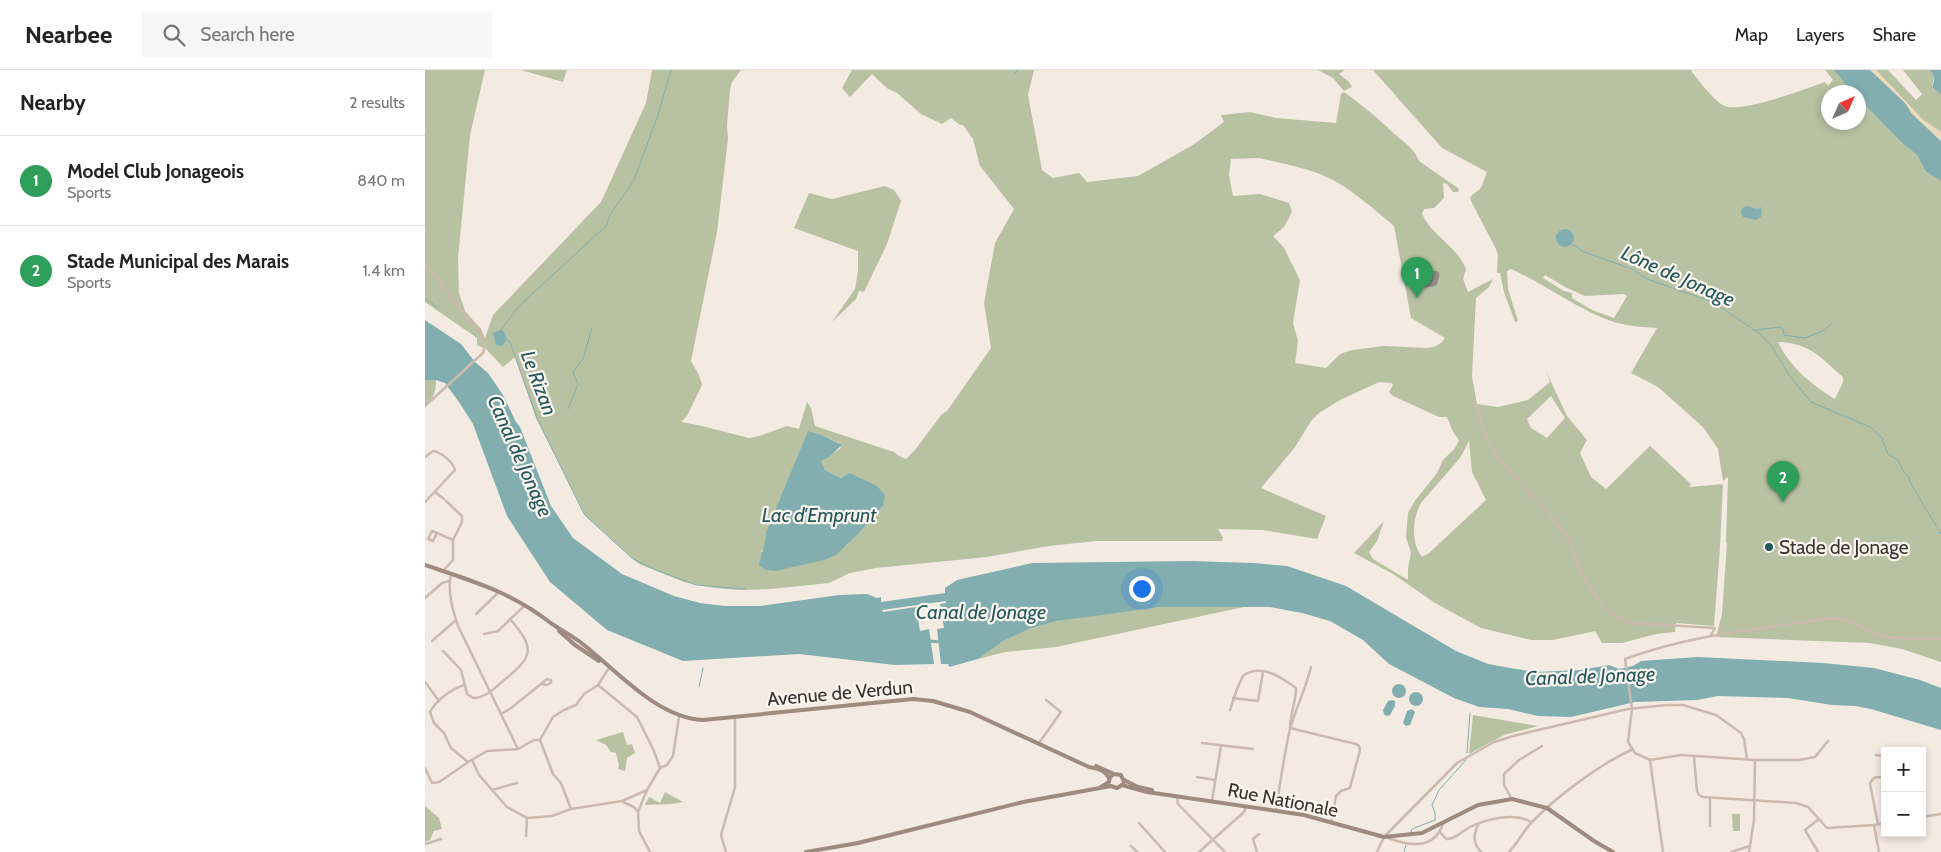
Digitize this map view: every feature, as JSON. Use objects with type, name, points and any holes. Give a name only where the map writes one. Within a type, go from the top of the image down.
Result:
[{"type":"main road","name":"Avenue de Verdun","points":[[425,565],[500,591],[526,605],[584,645],[607,666],[663,708],[679,717],[703,720],[923,699],[951,705],[970,712],[1089,768],[1105,772],[1110,782]]},
{"type":"main road","name":"Avenue de Verdun","points":[[1081,763],[1103,768],[1114,774],[1121,775],[1123,783]]},
{"type":"main road","points":[[806,852],[858,843],[1023,802],[1094,788],[1110,782],[1114,774]]},
{"type":"main road","points":[[1110,782],[1117,788],[1123,783]]},
{"type":"main road","name":"Rue Nationale","points":[[1123,783],[1137,790],[1276,810],[1386,837],[1422,833],[1478,805],[1512,799],[1547,808],[1609,851]]},
{"type":"street","points":[[425,263],[479,330],[485,344],[481,355],[425,406]]},
{"type":"street","points":[[1475,402],[1484,432],[1496,456],[1545,509],[1565,534],[1572,546],[1582,576],[1601,604],[1609,612],[1631,623],[1715,628],[1711,635]]},
{"type":"street","points":[[425,457],[433,451],[437,452],[454,465],[455,470],[425,502]]},
{"type":"street","points":[[435,492],[462,516],[462,522],[453,540],[453,560],[443,571]]},
{"type":"street","points":[[437,533],[453,540]]},
{"type":"street","points":[[451,574],[449,581],[456,620],[518,749]]},
{"type":"street","points":[[425,598],[442,583],[449,581]]},
{"type":"street","points":[[476,614],[500,591]]},
{"type":"street","points":[[484,634],[498,631],[526,605]]},
{"type":"street","points":[[1631,750],[1628,735],[1633,708],[1625,658],[1651,649],[1711,635],[1837,618],[1851,621],[1885,636],[1941,639]]},
{"type":"street","points":[[443,651],[461,670],[467,694],[473,698],[479,698],[490,692],[519,668],[527,656],[527,641],[510,619]]},
{"type":"street","points":[[432,641],[456,620]]},
{"type":"street","points":[[540,740],[553,717],[576,705],[585,694],[598,685],[607,666]]},
{"type":"street","points":[[1291,728],[1304,689],[1308,683],[1311,667]]},
{"type":"street","points":[[1230,710],[1243,676],[1252,672],[1276,674],[1296,688],[1295,708],[1292,711],[1291,728],[1276,810]]},
{"type":"street","points":[[1233,698],[1258,701],[1263,672]]},
{"type":"street","points":[[425,682],[439,701]]},
{"type":"street","points":[[501,714],[541,684]]},
{"type":"street","points":[[464,685],[455,687],[430,712],[431,718],[443,733],[451,748],[468,762]]},
{"type":"street","points":[[598,685],[631,710],[637,717],[654,751],[660,768]]},
{"type":"street","points":[[1039,743],[1061,712],[1046,700]]},
{"type":"street","points":[[1377,852],[1386,837],[1457,763],[1494,742],[1517,735],[1633,708],[1683,705],[1716,715],[1741,733],[1746,746],[1747,759]]},
{"type":"street","points":[[650,852],[639,831],[638,812],[647,790],[660,768],[667,765],[673,756],[679,717]]},
{"type":"street","points":[[726,852],[721,835],[735,787],[735,717]]},
{"type":"street","points":[[1291,728],[1359,746],[1360,750],[1350,788],[1341,791],[1336,796],[1331,822]]},
{"type":"street","points":[[425,768],[432,783],[439,782],[487,751],[518,749],[534,740],[540,740]]},
{"type":"street","points":[[540,740],[553,774],[561,783],[571,809]]},
{"type":"street","points":[[1631,750],[1650,760],[1681,755],[1755,760],[1799,760],[1815,758],[1828,741]]},
{"type":"street","points":[[1202,743],[1253,749]]},
{"type":"street","points":[[1212,801],[1221,746]]},
{"type":"street","points":[[1512,799],[1504,785],[1504,774],[1519,760],[1542,746]]},
{"type":"street","points":[[1509,852],[1531,822],[1547,808],[1610,760],[1631,750]]},
{"type":"street","points":[[1876,755],[1881,756]]},
{"type":"street","points":[[1694,757],[1699,795],[1710,798],[1796,804],[1808,807],[1827,828],[1881,824]]},
{"type":"street","points":[[473,760],[479,775],[507,807],[527,818],[552,816],[571,809],[622,801],[647,790]]},
{"type":"street","points":[[1650,760],[1663,852]]},
{"type":"street","points":[[1749,852],[1755,801],[1755,760]]},
{"type":"street","points":[[1197,777],[1215,780]]},
{"type":"street","points":[[1878,824],[1870,784],[1871,779],[1881,777]]},
{"type":"street","points":[[492,790],[517,783]]},
{"type":"street","points":[[1177,796],[1179,804],[1225,852]]},
{"type":"street","points":[[1710,798],[1710,826]]},
{"type":"street","points":[[622,801],[634,807],[638,812]]},
{"type":"street","points":[[1199,852],[1244,812],[1246,805]]},
{"type":"street","points":[[1926,816],[1941,814]]},
{"type":"street","points":[[1443,824],[1440,832],[1446,839],[1451,840],[1479,824],[1503,817],[1526,819],[1531,822]]},
{"type":"street","points":[[526,836],[527,818]]},
{"type":"street","points":[[1818,852],[1805,830],[1819,819]]},
{"type":"street","points":[[1139,823],[1165,852]]},
{"type":"street","points":[[1479,824],[1474,837],[1475,844],[1481,852]]},
{"type":"street","points":[[1874,825],[1879,852]]},
{"type":"street","name":"Rue Nationale","points":[[1386,837],[1400,842],[1419,845],[1425,844],[1440,832]]},
{"type":"street","points":[[1257,852],[1253,839],[1259,834]]},
{"type":"street","points":[[425,844],[441,839]]},
{"type":"street","points":[[1131,846],[1137,852]]},
{"type":"street","points":[[1731,852],[1750,846]]},
{"type":"green space","points":[[425,70],[485,70],[470,135],[458,258],[459,293],[465,311],[481,329],[485,338],[493,315],[601,202],[646,103],[652,70],[741,70],[732,82],[730,90],[727,125],[728,139],[717,232],[691,361],[702,385],[687,416],[681,422],[749,438],[787,426],[799,429],[807,402],[811,408],[815,426],[894,452],[906,459],[942,414],[947,411],[991,348],[984,303],[995,243],[1014,209],[980,166],[973,139],[963,125],[960,125],[951,118],[942,124],[921,114],[897,93],[888,89],[872,74],[850,97],[842,88],[852,70],[1034,70],[1028,95],[1042,170],[1053,178],[1079,173],[1087,182],[1138,176],[1193,145],[1224,122],[1221,115],[1250,112],[1276,118],[1336,123],[1341,94],[1344,92],[1409,147],[1419,161],[1459,189],[1458,192],[1453,192],[1447,184],[1443,183],[1444,198],[1434,208],[1424,209],[1422,214],[1432,229],[1451,247],[1462,261],[1466,269],[1463,279],[1468,292],[1493,279],[1489,287],[1476,298],[1472,376],[1477,404],[1498,407],[1528,400],[1550,382],[1546,371],[1567,416],[1587,440],[1580,453],[1591,477],[1606,489],[1650,446],[1691,484],[1689,487],[1723,484],[1714,626],[1676,623],[1675,632],[1656,634],[1622,643],[1602,643],[1595,631],[1553,640],[1531,640],[1481,628],[1435,603],[1393,574],[1354,553],[1384,521],[1377,541],[1369,552],[1373,559],[1408,580],[1411,553],[1406,537],[1408,513],[1414,502],[1437,473],[1443,460],[1455,448],[1459,440],[1453,432],[1447,417],[1439,417],[1393,396],[1389,392],[1393,385],[1391,383],[1379,382],[1340,400],[1319,413],[1311,421],[1295,447],[1261,488],[1326,516],[1317,539],[1263,530],[1218,529],[1223,538],[1222,541],[1096,541],[1049,546],[987,557],[876,568],[850,573],[829,583],[771,589],[740,590],[714,588],[684,582],[639,564],[585,515],[536,418],[515,357],[503,367],[486,349],[477,345],[477,338],[425,302]],"holes":[[[1259,158],[1299,167],[1322,175],[1351,191],[1394,226],[1411,318],[1445,338],[1441,343],[1427,348],[1384,346],[1352,350],[1340,354],[1326,368],[1295,363],[1298,341],[1293,323],[1300,280],[1284,248],[1273,236],[1284,227],[1292,212],[1289,203],[1260,194],[1233,196],[1229,175],[1231,159]],[[1551,396],[1565,418],[1547,438],[1531,428],[1527,419]],[[808,432],[822,435],[839,443],[841,448],[820,461],[825,470],[841,478],[849,473],[883,506],[846,546],[761,552],[766,545],[766,532]],[[1469,441],[1472,472],[1486,500],[1429,553],[1422,557],[1414,538],[1414,523],[1418,509],[1460,458]]]},
{"type":"green space","points":[[521,70],[567,70],[563,82]]},
{"type":"green space","points":[[1318,70],[1345,70],[1339,74],[1352,87],[1344,91],[1333,78]]},
{"type":"green space","points":[[1373,70],[1691,70],[1721,104],[1733,107],[1774,99],[1825,82],[1827,85],[1821,85],[1821,130],[1866,130],[1866,106],[1903,144],[1917,155],[1926,172],[1941,181],[1941,662],[1902,649],[1870,643],[1716,637],[1722,614],[1727,543],[1728,477],[1723,481],[1718,449],[1703,427],[1658,387],[1631,373],[1657,328],[1628,325],[1598,316],[1511,269],[1507,271],[1508,289],[1518,321],[1515,322],[1504,292],[1500,273],[1497,273],[1498,255],[1496,249],[1470,199],[1481,188],[1487,172],[1442,148]],"holes":[[[1545,275],[1585,296],[1624,294],[1627,296],[1614,318],[1592,310],[1572,298],[1572,293],[1564,291],[1543,278]],[[1778,342],[1789,343],[1814,352],[1843,377],[1843,382],[1835,399],[1802,375],[1788,359]]]},
{"type":"green space","points":[[1825,70],[1834,70],[1846,85],[1829,85],[1833,80]]},
{"type":"green space","points":[[1876,70],[1888,70],[1916,100],[1922,94],[1903,70],[1930,70],[1934,76],[1932,87],[1941,95],[1941,132],[1923,120]]},
{"type":"green space","points":[[885,186],[894,190],[901,201],[887,244],[864,292],[859,291],[856,299],[832,322],[855,289],[858,271],[858,251],[794,228],[809,193],[832,199]]},
{"type":"green space","points":[[425,380],[436,380],[436,388],[431,399],[425,405]]},
{"type":"green space","points":[[1161,607],[1244,607],[1056,647],[1005,652],[978,659],[1003,641],[1021,632],[1040,626],[1080,617]]},
{"type":"green space","points":[[1473,715],[1538,726],[1504,735],[1469,754]]},
{"type":"green space","points":[[623,732],[627,745],[632,744],[635,753],[627,758],[625,771],[618,769],[616,753],[611,752],[606,745],[596,740]]},
{"type":"green space","points":[[665,792],[683,802],[645,805],[649,797],[660,803]]},
{"type":"green space","points":[[425,806],[439,818],[442,829],[434,831],[430,840],[425,842]]},
{"type":"green space","points":[[1732,814],[1740,814],[1740,831],[1733,831]]},
{"type":"sand","points":[[1870,70],[1876,70],[1923,120],[1941,132],[1941,141],[1912,114],[1905,103]]},
{"type":"water","points":[[1834,70],[1870,70],[1905,103],[1912,114],[1941,141],[1941,181],[1926,172],[1917,155],[1903,144],[1866,106],[1866,85],[1846,85]]},
{"type":"water","points":[[1930,70],[1941,70],[1941,95],[1932,87],[1934,78]]},
{"type":"water","points":[[1747,206],[1758,209],[1761,207],[1761,217],[1755,220],[1743,217],[1741,213],[1742,208]]},
{"type":"water","points":[[1565,229],[1571,232],[1574,238],[1571,244],[1565,247],[1559,244],[1556,238],[1559,232]]},
{"type":"water","points":[[425,320],[461,344],[475,362],[488,373],[503,395],[520,427],[551,506],[573,538],[622,574],[674,596],[700,603],[725,606],[760,606],[839,595],[867,594],[877,598],[881,597],[881,602],[945,593],[945,588],[957,580],[1032,563],[1190,561],[1287,566],[1346,586],[1456,651],[1488,664],[1535,672],[1581,670],[1609,665],[1619,669],[1633,666],[1641,661],[1698,657],[1823,663],[1874,668],[1920,680],[1941,688],[1941,730],[1871,709],[1788,698],[1718,696],[1697,700],[1635,702],[1571,717],[1538,716],[1508,709],[1479,707],[1454,698],[1389,664],[1363,640],[1330,621],[1270,607],[1161,607],[1057,621],[1029,629],[1003,641],[978,659],[949,667],[948,664],[941,664],[937,629],[944,628],[940,604],[946,603],[946,601],[882,610],[883,612],[916,607],[920,631],[929,629],[934,664],[895,665],[799,654],[683,661],[607,630],[550,582],[507,516],[473,424],[445,383],[436,380],[425,380]]},
{"type":"water","points":[[501,330],[504,331],[507,340],[502,346],[496,345],[493,333]]},
{"type":"water","name":"Lac d'Emprunt","points":[[808,431],[822,435],[842,445],[829,457],[821,461],[825,470],[841,478],[849,473],[877,486],[885,495],[883,506],[836,555],[824,560],[775,571],[766,570],[759,565],[766,532]]},
{"type":"water","points":[[1396,684],[1402,684],[1406,691],[1402,698],[1396,698],[1392,694],[1392,688]]},
{"type":"water","points":[[1416,692],[1421,694],[1423,699],[1421,704],[1416,706],[1411,704],[1409,699],[1411,694]]},
{"type":"water","points":[[1388,701],[1395,701],[1395,706],[1390,715],[1386,716],[1383,710]]},
{"type":"water","points":[[1412,709],[1415,712],[1410,725],[1406,726],[1403,723],[1407,711]]},
{"type":"waterway","name":"Le Rizan","points":[[501,330],[519,306],[606,226],[610,215],[634,180],[658,115],[671,70]]},
{"type":"waterway","points":[[1014,74],[1018,70]]},
{"type":"waterway","name":"Lône de Jonage","points":[[1572,244],[1584,252],[1632,269],[1647,279],[1715,303],[1760,334],[1773,348],[1789,375],[1811,402],[1870,427],[1882,438],[1888,454],[1898,460],[1941,534]]},
{"type":"waterway","points":[[425,298],[437,307]]},
{"type":"waterway","points":[[1756,330],[1780,327],[1783,329],[1784,335],[1805,338],[1825,330],[1831,324]]},
{"type":"waterway","points":[[568,409],[578,384],[573,372],[583,359],[592,328]]},
{"type":"waterway","name":"Le Rizan","points":[[506,339],[510,342],[537,418],[584,514],[633,559],[654,569],[696,585],[746,589]]},
{"type":"waterway","name":"Canal de Jonage","points":[[928,641],[942,642]]},
{"type":"waterway","points":[[699,687],[703,668]]},
{"type":"waterway","points":[[1467,753],[1470,713]]},
{"type":"waterway","points":[[1411,832],[1412,829],[1435,820],[1432,805],[1439,790],[1466,760]]},
{"type":"waterway","points":[[1404,852],[1406,845]]},
{"type":"taxiway","points":[[1420,283],[1433,282],[1435,275]]},
{"type":"place","name":"Model Club Jonageois","points":[[1417,298]]},
{"type":"place","name":"Stade Municipal des Marais","points":[[1783,502]]},
{"type":"place","name":"Stade de Jonage","points":[[1769,547]]}]
